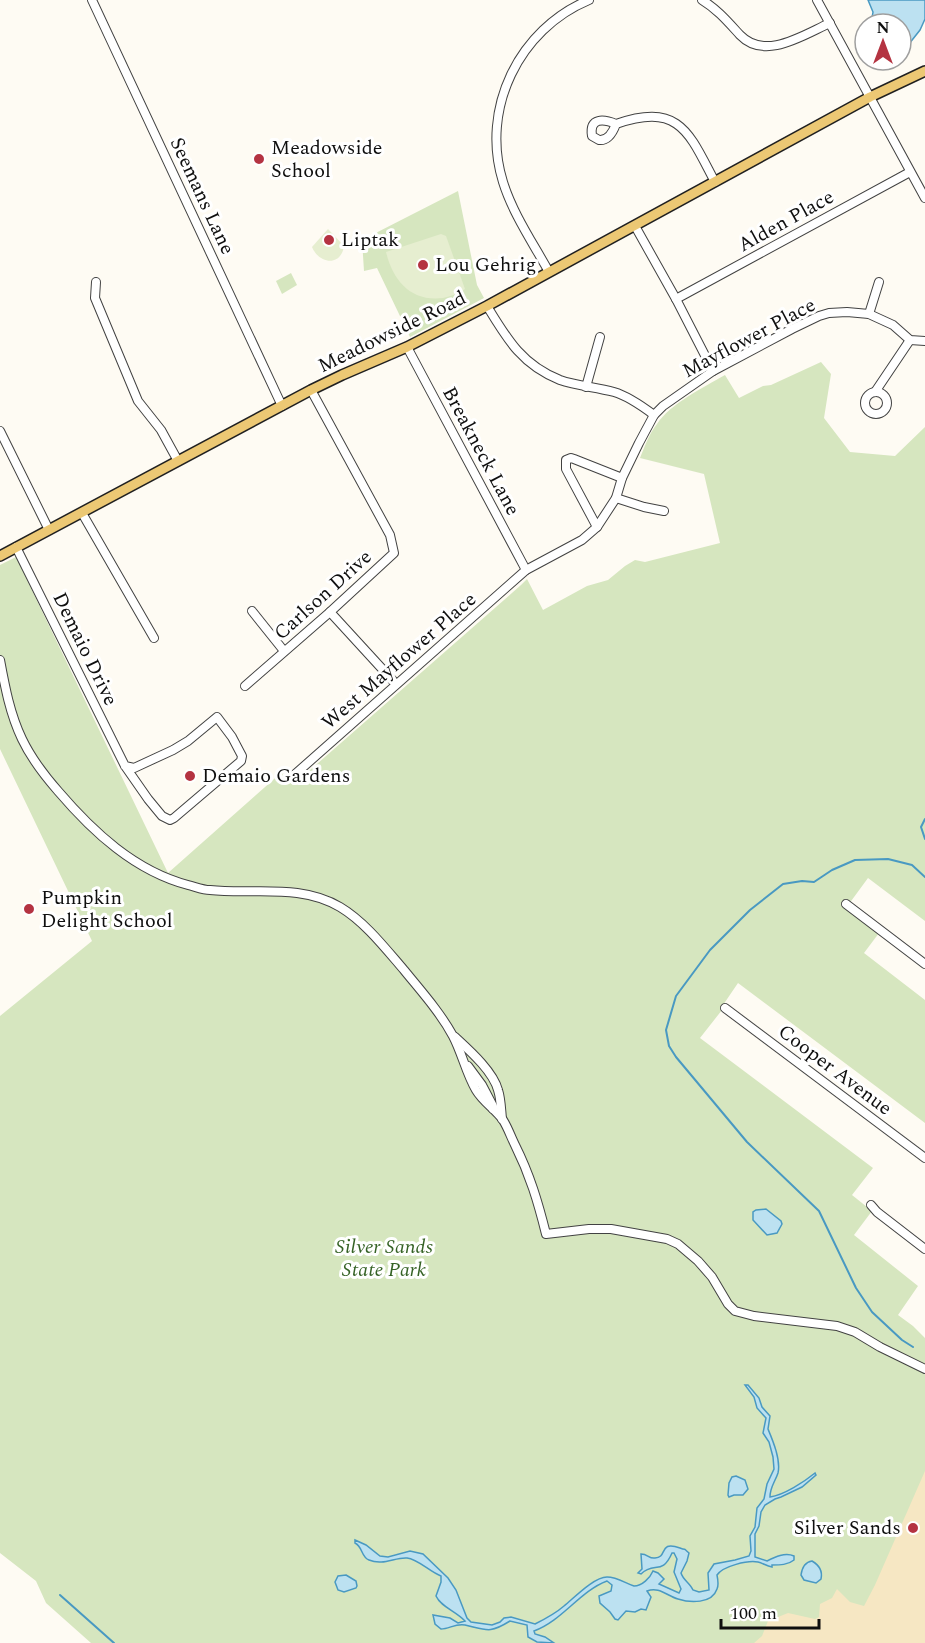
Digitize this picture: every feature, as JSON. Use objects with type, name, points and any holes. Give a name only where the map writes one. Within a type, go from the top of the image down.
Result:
[{"type":"main road","name":"Meadowside Road","points":[[0,556],[311,390],[407,347],[487,306],[870,97],[925,71]]},
{"type":"street","name":"Seemans Lane","points":[[92,0],[282,406]]},
{"type":"street","points":[[549,272],[509,199],[503,182],[497,156],[497,119],[508,79],[526,48],[543,29],[559,16],[589,0]]},
{"type":"street","points":[[702,0],[717,10],[745,40],[762,47],[779,45],[830,23]]},
{"type":"street","points":[[817,0],[925,198]]},
{"type":"street","points":[[616,124],[635,118],[658,117],[677,124],[690,136],[715,182]]},
{"type":"street","name":"Alden Place","points":[[676,299],[910,172]]},
{"type":"street","points":[[635,226],[713,371]]},
{"type":"street","points":[[96,282],[95,298],[138,401],[161,430],[178,461]]},
{"type":"street","points":[[869,314],[879,282]]},
{"type":"street","points":[[487,306],[512,346],[541,370],[560,380],[615,393],[638,403],[654,415]]},
{"type":"street","name":"Mayflower Place","points":[[526,570],[582,540],[597,527],[616,498],[622,478],[654,415],[663,406],[713,371],[819,316],[838,312],[869,314],[893,325],[910,340]]},
{"type":"street","points":[[586,387],[600,337]]},
{"type":"street","points":[[875,392],[910,340],[925,341]]},
{"type":"street","name":"Breakneck Lane","points":[[407,347],[526,570]]},
{"type":"street","name":"Carlson Drive","points":[[245,686],[394,553],[390,535],[311,390]]},
{"type":"street","points":[[0,431],[49,530]]},
{"type":"street","points":[[597,527],[566,469],[566,460],[571,458],[622,478]]},
{"type":"street","points":[[616,498],[664,512]]},
{"type":"street","points":[[82,513],[154,638]]},
{"type":"street","name":"Demaio Drive","points":[[16,547],[125,766],[162,816],[171,820],[241,761],[242,756],[241,751],[217,717],[188,741],[173,750],[134,768],[125,766]]},
{"type":"street","name":"West Mayflower Place","points":[[293,776],[526,570]]},
{"type":"street","points":[[252,611],[284,651]]},
{"type":"street","points":[[330,612],[396,684]]},
{"type":"street","points":[[0,660],[13,717],[31,756],[66,800],[113,846],[157,874],[187,885],[208,890],[295,892],[326,900],[364,926],[427,998],[453,1036],[465,1063],[482,1085],[532,1182],[546,1234],[611,1229],[667,1239],[678,1244],[712,1277],[728,1304],[735,1311],[754,1316],[837,1326],[855,1332],[925,1369]]},
{"type":"street","points":[[846,904],[925,964]]},
{"type":"street","name":"Cooper Avenue","points":[[726,1008],[925,1158]]},
{"type":"street","points":[[453,1036],[486,1069],[496,1083],[501,1101],[502,1120]]},
{"type":"street","points":[[871,1205],[925,1249]]},
{"type":"green space","points":[[458,191],[477,285],[484,298],[410,337],[377,268],[364,271],[362,240]]},
{"type":"green space","name":"Liptak","points":[[328,229],[344,246],[339,257],[330,261],[320,257],[312,247]]},
{"type":"green space","name":"Lou Gehrig","points":[[441,234],[446,236],[465,289],[443,298],[422,297],[413,293],[399,280],[393,272],[386,252]]},
{"type":"green space","points":[[291,273],[297,285],[282,294],[276,281]]},
{"type":"green space","name":"Silver Sands State Park","points":[[821,362],[831,374],[824,418],[850,452],[895,456],[925,427],[925,921],[868,878],[846,908],[879,933],[864,953],[925,1000],[925,1123],[738,983],[721,1008],[722,1010],[700,1038],[873,1168],[852,1195],[872,1211],[854,1235],[918,1286],[898,1315],[925,1338],[925,1564],[890,1643],[91,1643],[46,1603],[36,1581],[0,1553],[0,1016],[92,941],[0,749],[0,565],[16,557],[168,873],[282,772],[293,785],[527,579],[543,610],[587,586],[608,580],[635,560],[645,562],[720,543],[704,474],[640,458],[647,440],[670,410],[725,375],[739,398]]},
{"type":"sand","name":"Silver Sands","points":[[925,1471],[925,1643],[754,1643],[762,1636],[768,1621],[788,1613],[815,1619],[819,1617],[820,1604],[832,1598],[837,1589],[850,1602],[864,1606]]},
{"type":"water","points":[[868,0],[925,0],[925,19],[913,39],[913,12],[873,12]]},
{"type":"water","points":[[766,1209],[781,1221],[782,1224],[777,1233],[767,1235],[753,1220],[753,1212]]},
{"type":"water","points":[[745,1385],[748,1385],[759,1398],[762,1407],[770,1416],[768,1429],[779,1468],[770,1497],[787,1491],[815,1473],[816,1475],[802,1487],[765,1505],[755,1534],[755,1557],[767,1561],[787,1555],[794,1556],[794,1560],[787,1564],[772,1565],[772,1567],[760,1562],[730,1566],[717,1575],[717,1589],[706,1600],[694,1602],[683,1600],[651,1590],[647,1591],[651,1597],[646,1610],[626,1611],[618,1620],[600,1603],[599,1596],[611,1591],[612,1585],[607,1581],[534,1631],[535,1634],[554,1643],[537,1642],[528,1637],[527,1625],[510,1621],[492,1629],[456,1625],[441,1629],[435,1624],[433,1615],[450,1618],[458,1623],[465,1621],[438,1600],[436,1596],[441,1576],[407,1558],[374,1562],[365,1557],[355,1543],[355,1540],[366,1545],[380,1556],[388,1557],[410,1551],[423,1554],[448,1578],[456,1590],[467,1618],[471,1622],[492,1625],[511,1617],[535,1624],[558,1611],[596,1580],[607,1577],[637,1586],[645,1581],[653,1571],[664,1579],[659,1584],[679,1593],[681,1589],[674,1572],[677,1559],[674,1553],[665,1564],[650,1568],[641,1574],[638,1573],[642,1569],[641,1554],[653,1558],[659,1557],[669,1546],[685,1549],[689,1553],[681,1573],[693,1590],[699,1592],[709,1590],[708,1573],[714,1564],[749,1556],[750,1536],[755,1527],[757,1508],[764,1499],[767,1484],[774,1469],[769,1442],[763,1433],[766,1418],[757,1408],[754,1397]]},
{"type":"water","points":[[736,1476],[745,1480],[748,1489],[743,1495],[729,1497],[729,1483],[732,1477]]},
{"type":"water","points":[[812,1561],[821,1570],[821,1579],[816,1583],[804,1580],[801,1575],[804,1566]]},
{"type":"water","points":[[346,1575],[356,1581],[357,1586],[344,1592],[338,1590],[335,1582],[338,1576]]},
{"type":"waterway","points":[[925,819],[921,827],[925,839]]},
{"type":"waterway","points":[[913,1347],[902,1340],[872,1312],[856,1288],[819,1211],[747,1142],[676,1057],[669,1046],[666,1030],[676,996],[710,950],[750,910],[783,884],[814,882],[832,870],[855,860],[888,859],[912,865],[925,877]]},
{"type":"waterway","points":[[60,1595],[114,1643]]},
{"type":"place","name":"Meadowside School","points":[[259,159]]},
{"type":"place","name":"Liptak","points":[[329,240]]},
{"type":"place","name":"Lou Gehrig","points":[[423,265]]},
{"type":"place","name":"Demaio Gardens","points":[[190,776]]},
{"type":"place","name":"Pumpkin Delight School","points":[[29,909]]},
{"type":"place","name":"Silver Sands","points":[[913,1528]]}]
